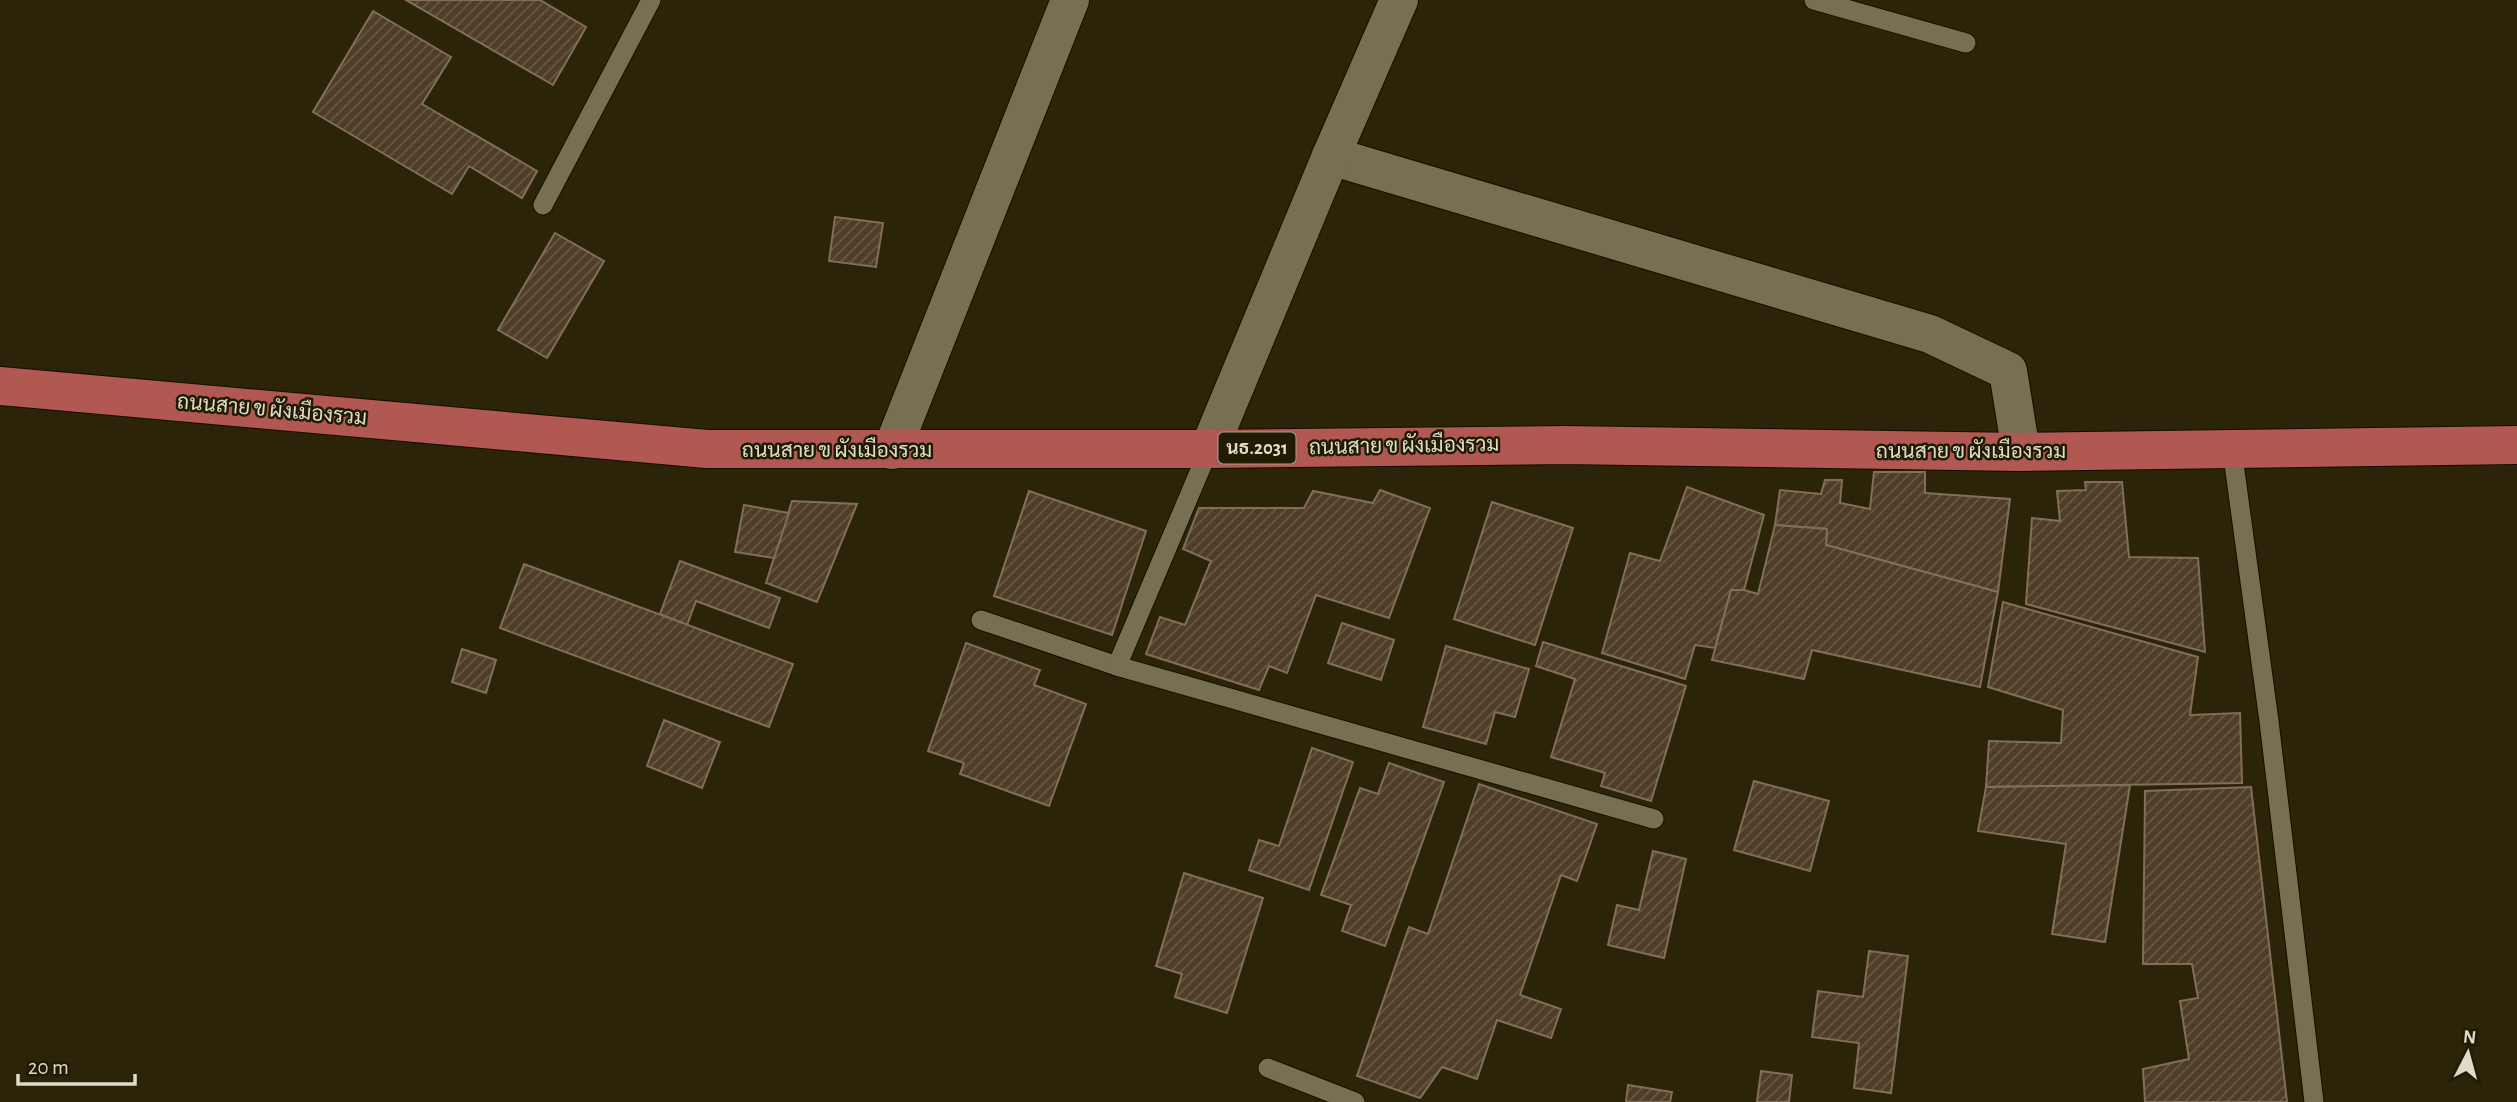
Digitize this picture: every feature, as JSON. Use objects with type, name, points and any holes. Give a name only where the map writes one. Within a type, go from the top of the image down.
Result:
[{"type":"main road","name":"ถนนสาย ข ผังเมืองรวม","points":[[0,386],[707,449],[1209,449],[1565,445],[2021,452],[2517,445]]},
{"type":"street","points":[[892,450],[1070,0]]},
{"type":"street","points":[[1209,449],[1399,0]]},
{"type":"street","points":[[1331,156],[1930,334],[2008,371],[2021,452]]},
{"type":"lane","points":[[543,205],[651,0]]},
{"type":"lane","points":[[1814,0],[1966,43]]},
{"type":"lane","points":[[1117,666],[1209,449]]},
{"type":"lane","points":[[2232,449],[2269,721],[2314,1102]]},
{"type":"lane","points":[[981,620],[1117,666],[1654,818]]},
{"type":"lane","points":[[1268,1068],[1355,1102]]},
{"type":"building","points":[[406,0],[540,0],[586,27],[553,85]]},
{"type":"building","points":[[373,11],[451,57],[422,104],[537,171],[522,198],[469,166],[452,194],[313,112]]},
{"type":"building","points":[[835,217],[883,223],[876,267],[829,261]]},
{"type":"building","points":[[555,233],[604,261],[547,358],[498,330]]},
{"type":"building","points":[[1874,472],[1925,472],[1925,493],[2010,499],[1998,592],[1826,545],[1827,529],[1775,525],[1780,490],[1821,494],[1825,480],[1842,480],[1840,503],[1870,509]]},
{"type":"building","points":[[2085,482],[2122,482],[2129,557],[2198,558],[2205,652],[2026,604],[2032,518],[2060,521],[2057,491],[2086,490]]},
{"type":"building","points":[[1687,487],[1764,515],[1744,590],[1731,590],[1715,648],[1695,645],[1685,679],[1602,653],[1630,553],[1660,561]]},
{"type":"building","points":[[1380,490],[1430,508],[1389,618],[1316,595],[1287,673],[1269,666],[1259,690],[1146,654],[1160,617],[1185,625],[1211,561],[1183,549],[1199,508],[1304,508],[1313,491],[1373,503]]},
{"type":"building","points":[[1029,491],[1146,531],[1112,635],[994,596]]},
{"type":"building","points":[[792,501],[857,504],[817,602],[766,583]]},
{"type":"building","points":[[1492,502],[1573,528],[1535,645],[1454,619]]},
{"type":"building","points":[[744,505],[789,513],[774,558],[735,552]]},
{"type":"building","points":[[1775,525],[1827,529],[1826,545],[1998,592],[1980,687],[1812,650],[1804,679],[1712,660],[1731,590],[1758,594]]},
{"type":"building","points":[[680,561],[780,598],[769,628],[696,601],[687,625],[660,614]]},
{"type":"building","points":[[524,564],[793,664],[769,727],[500,628]]},
{"type":"building","points":[[2003,602],[2198,657],[2190,715],[2240,713],[2242,783],[1986,787],[1989,741],[2061,743],[2063,710],[1988,687]]},
{"type":"building","points":[[1342,623],[1394,640],[1381,680],[1328,663]]},
{"type":"building","points":[[1543,642],[1686,686],[1651,801],[1601,786],[1605,773],[1551,757],[1575,679],[1536,666]]},
{"type":"building","points":[[966,643],[1040,670],[1034,685],[1086,704],[1049,806],[960,774],[964,763],[928,751]]},
{"type":"building","points":[[1446,646],[1529,669],[1515,717],[1495,712],[1486,744],[1423,727]]},
{"type":"building","points":[[462,649],[496,660],[486,693],[452,682]]},
{"type":"building","points":[[664,720],[720,742],[702,788],[647,766]]},
{"type":"building","points":[[1312,748],[1353,762],[1309,890],[1249,870],[1259,840],[1279,846]]},
{"type":"building","points":[[1389,763],[1444,782],[1385,946],[1342,931],[1351,905],[1321,895],[1360,788],[1378,794]]},
{"type":"building","points":[[1754,781],[1829,801],[1810,871],[1734,850]]},
{"type":"building","points":[[1479,784],[1597,824],[1577,881],[1561,875],[1520,995],[1561,1009],[1551,1038],[1497,1020],[1477,1079],[1442,1067],[1420,1098],[1357,1076],[1409,927],[1428,934]]},
{"type":"building","points":[[2130,785],[2105,942],[2052,934],[2066,844],[1978,831],[1986,787]]},
{"type":"building","points":[[2251,787],[2287,1102],[2145,1102],[2143,1069],[2189,1059],[2180,1001],[2198,998],[2192,964],[2143,964],[2145,791]]},
{"type":"building","points":[[1653,851],[1686,859],[1664,958],[1608,945],[1617,905],[1639,910]]},
{"type":"building","points":[[1184,873],[1263,898],[1227,1013],[1175,997],[1182,974],[1156,966]]},
{"type":"building","points":[[1869,951],[1908,956],[1891,1093],[1854,1088],[1859,1043],[1812,1037],[1818,991],[1863,997]]},
{"type":"building","points":[[1761,1071],[1792,1075],[1789,1102],[1757,1102]]},
{"type":"building","points":[[1628,1085],[1672,1092],[1670,1102],[1626,1102]]}]
